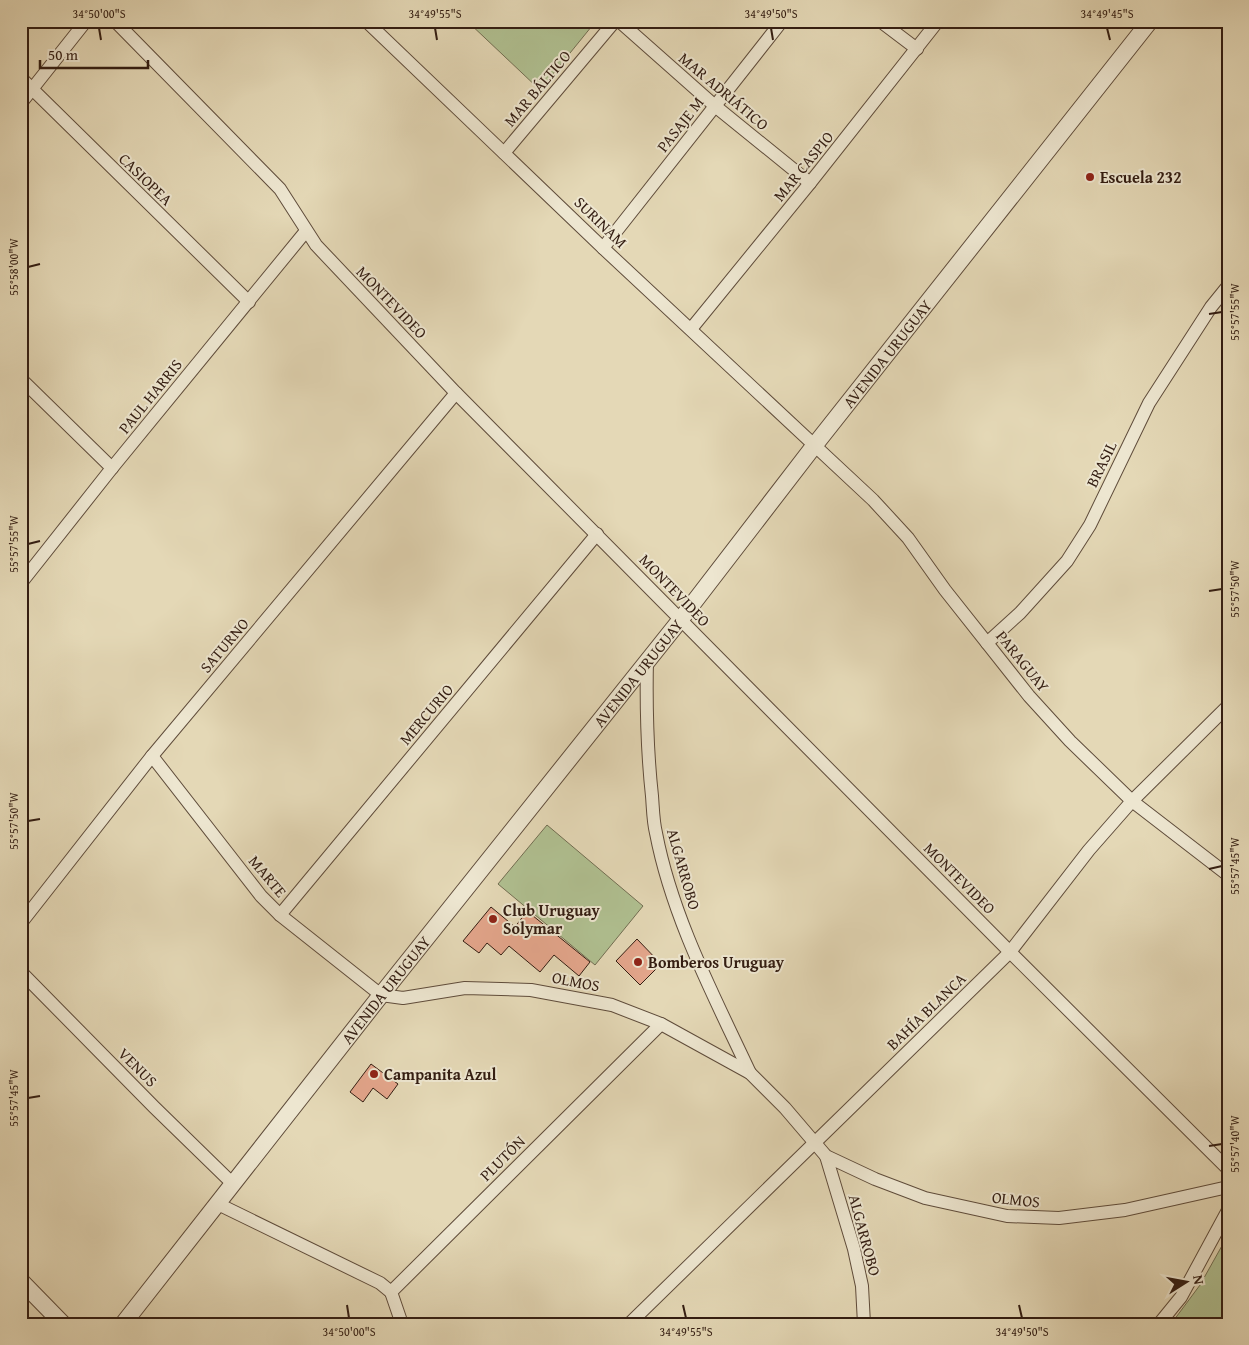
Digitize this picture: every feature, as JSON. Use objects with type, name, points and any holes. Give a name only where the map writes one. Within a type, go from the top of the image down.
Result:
[{"type":"street","points":[[21,103],[86,21]]},
{"type":"street","name":"MONTEVIDEO","points":[[115,21],[280,189],[316,245],[456,393],[1228,1170]]},
{"type":"street","name":"SURINAM","points":[[366,21],[603,248],[814,446]]},
{"type":"street","name":"MAR BÁLTICO","points":[[504,153],[615,21]]},
{"type":"street","name":"MAR ADRIÁTICO","points":[[619,21],[715,106],[810,183]]},
{"type":"street","name":"PASAJE M","points":[[603,248],[782,21]]},
{"type":"street","points":[[880,21],[916,49]]},
{"type":"street","name":"MAR CASPIO","points":[[691,329],[938,21]]},
{"type":"street","name":"AVENIDA URUGUAY","points":[[123,1324],[381,995],[647,659],[681,619],[814,446],[1150,21]]},
{"type":"street","name":"CASIOPEA","points":[[21,78],[248,302]]},
{"type":"street","name":"PAUL HARRIS","points":[[21,583],[112,468],[306,231]]},
{"type":"street","name":"BRASIL","points":[[987,642],[1026,607],[1067,561],[1090,525],[1149,404],[1211,307],[1228,286]]},
{"type":"street","points":[[21,379],[112,468]]},
{"type":"street","name":"SATURNO","points":[[21,923],[152,756],[456,393]]},
{"type":"street","name":"PARAGUAY","points":[[814,446],[872,500],[908,538],[945,590],[1029,696],[1064,734],[1132,801],[1228,875]]},
{"type":"street","name":"MERCURIO","points":[[280,915],[597,534]]},
{"type":"street","name":"ALGARROBO","points":[[647,659],[646,708],[656,833],[672,892],[692,947],[750,1073]]},
{"type":"street","name":"BAHÍA BLANCA","points":[[629,1324],[1010,952],[1089,850],[1132,801],[1228,706]]},
{"type":"street","name":"MARTE","points":[[152,756],[261,896],[280,915],[381,995]]},
{"type":"street","name":"VENUS","points":[[21,972],[233,1184]]},
{"type":"street","name":"OLMOS","points":[[381,995],[403,998],[465,988],[531,990],[612,1005],[661,1024],[750,1073],[785,1108],[826,1156],[875,1179],[925,1198],[1007,1216],[1059,1218],[1116,1212],[1178,1200],[1228,1187]]},
{"type":"street","name":"PLUTÓN","points":[[391,1292],[661,1024]]},
{"type":"street","name":"ALGARROBO","points":[[826,1156],[854,1249],[862,1286],[864,1324]]},
{"type":"street","points":[[218,1204],[380,1283],[391,1292],[402,1324]]},
{"type":"street","points":[[1159,1324],[1181,1297],[1228,1210]]},
{"type":"street","points":[[21,1281],[63,1324]]},
{"type":"green space","points":[[467,21],[596,21],[540,90]]},
{"type":"green space","points":[[547,825],[643,906],[595,965],[498,884]]},
{"type":"green space","points":[[1228,1235],[1228,1324],[1171,1324],[1200,1285]]},
{"type":"building","points":[[491,907],[515,927],[527,911],[590,962],[579,976],[554,955],[540,972],[509,946],[501,955],[487,943],[479,953],[463,941]]},
{"type":"building","name":"Bomberos Uruguay","points":[[637,939],[661,964],[640,985],[616,961]]},
{"type":"building","name":"Campanita Azul","points":[[371,1064],[398,1084],[387,1099],[373,1088],[363,1102],[350,1092]]},
{"type":"place","name":"Escuela 232","points":[[1090,177]]},
{"type":"place","name":"Club Uruguay Solymar","points":[[493,919]]},
{"type":"place","name":"Bomberos Uruguay","points":[[638,962]]},
{"type":"place","name":"Campanita Azul","points":[[374,1074]]}]
